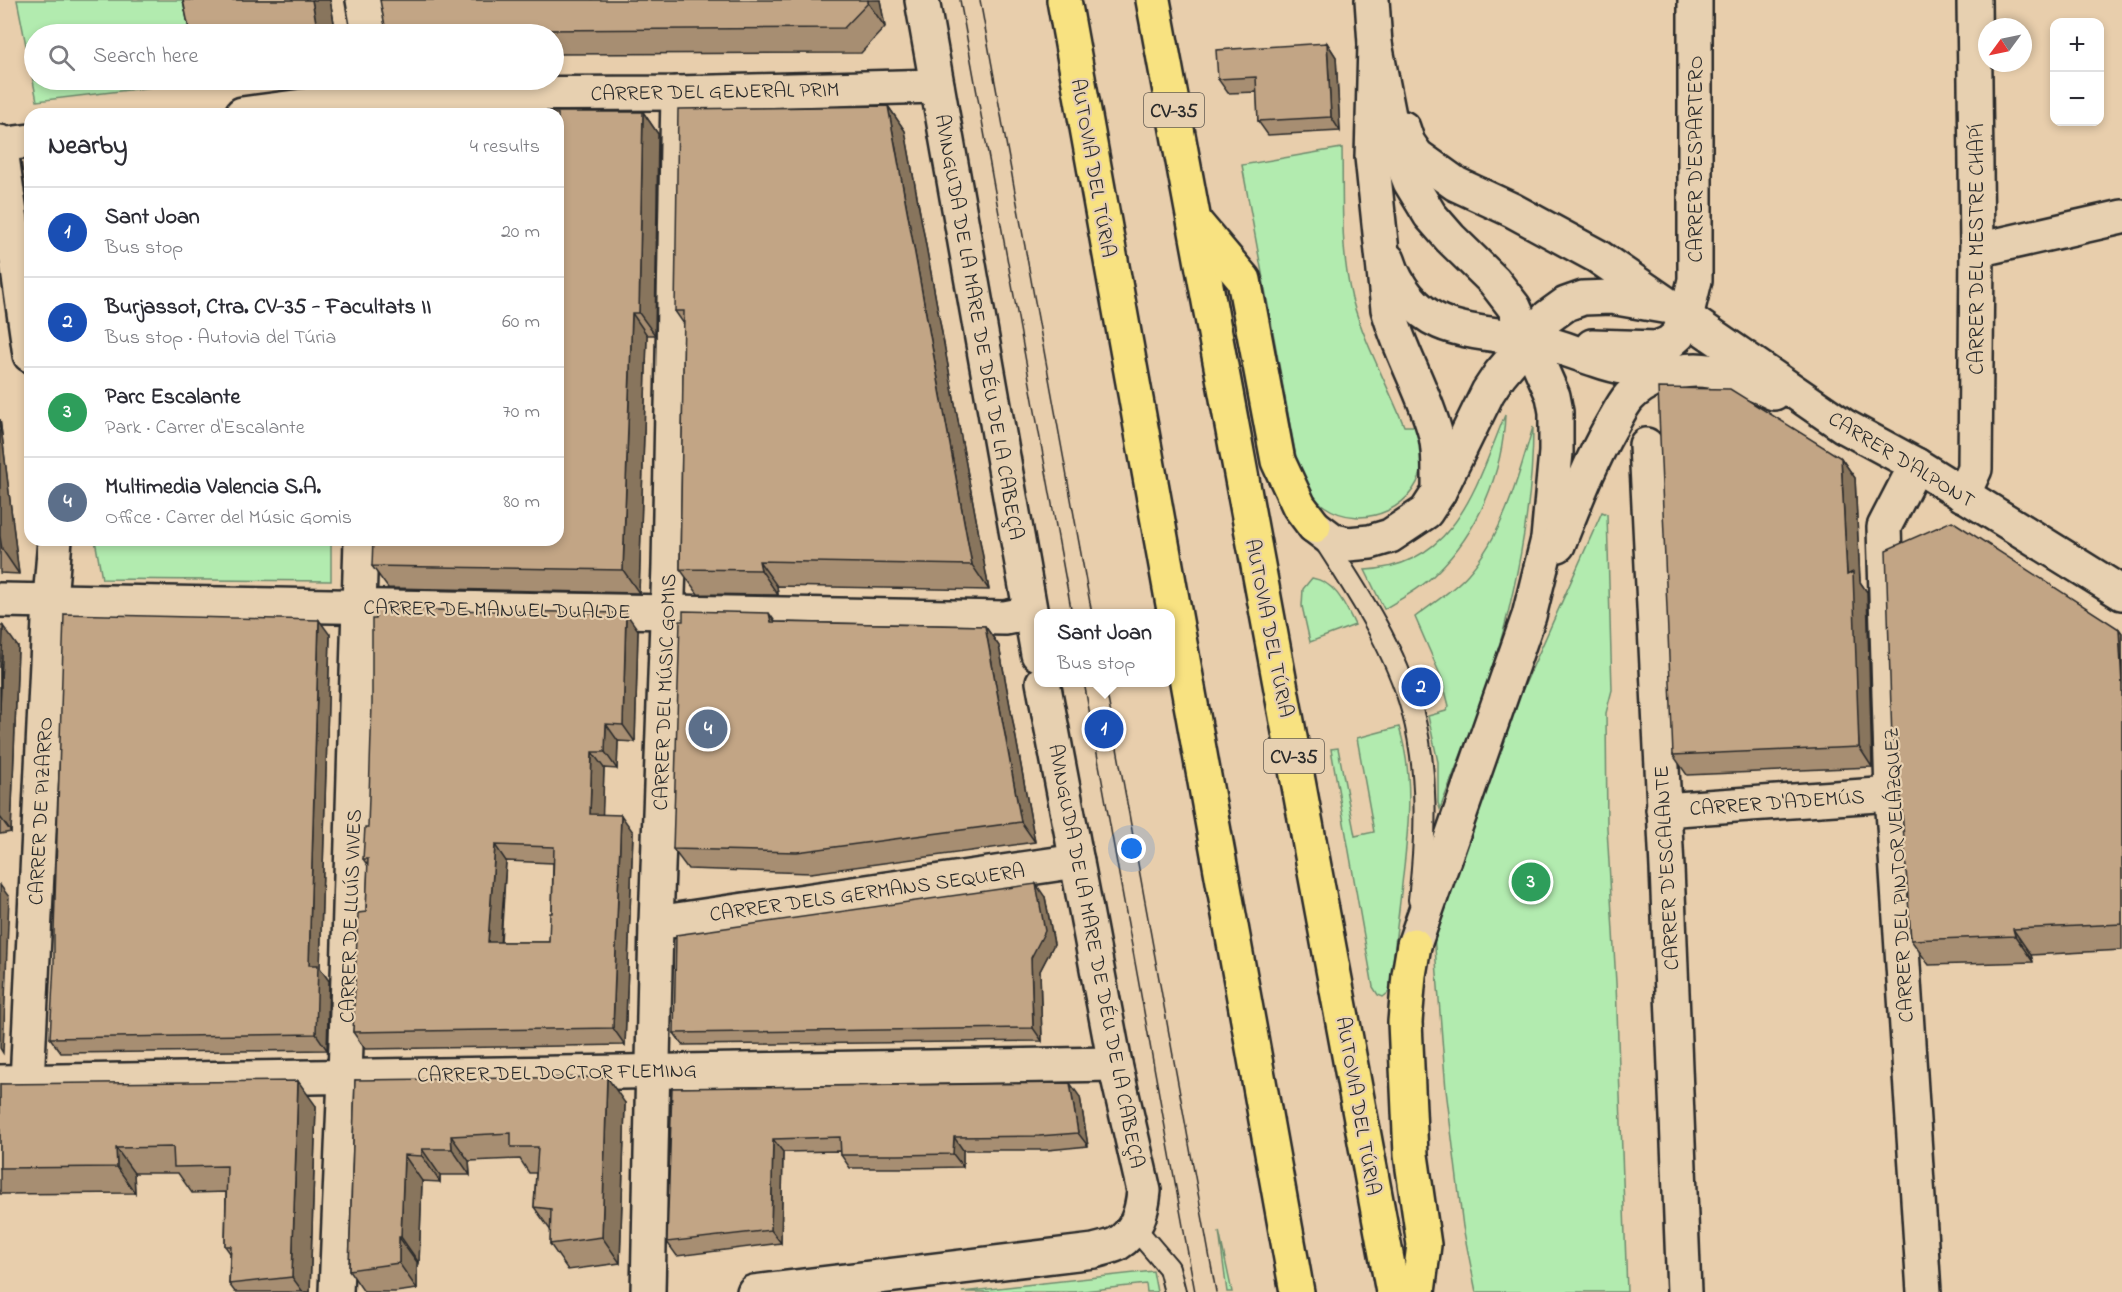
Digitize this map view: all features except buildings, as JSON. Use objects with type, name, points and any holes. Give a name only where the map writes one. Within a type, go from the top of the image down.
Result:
[{"type":"highway","name":"AUTOVIA DEL TÚRIA","points":[[1064,0],[1174,609]]},
{"type":"highway","name":"AUTOVIA DEL TÚRIA","points":[[1153,0],[1392,1292]]},
{"type":"highway","points":[[1194,221],[1244,280],[1278,460],[1299,506],[1314,526]]},
{"type":"highway","name":"AUTOVIA DEL TÚRIA","points":[[1175,613],[1298,1292]]},
{"type":"highway","points":[[1414,945],[1408,975],[1406,1022],[1411,1155],[1424,1245],[1418,1292]]},
{"type":"street","points":[[363,0],[367,24]]},
{"type":"street","name":"AVINGUDA DE LA MARE DE DÉU DE LA CABEÇA","points":[[922,0],[1034,634]]},
{"type":"street","points":[[1372,0],[1375,44],[1372,157],[1388,309],[1436,437],[1439,456],[1439,492]]},
{"type":"street","name":"CARRER D'ESPARTERO","points":[[1561,346],[1657,348],[1669,343],[1677,335],[1678,313],[1695,280],[1695,0]]},
{"type":"street","name":"CARRER DEL MESTRE CHAPÍ","points":[[1963,495],[1975,469],[1977,250],[1974,0]]},
{"type":"street","points":[[1375,44],[1391,126],[1410,182],[1436,222],[1465,254],[1477,262],[1514,308],[1530,339],[1553,396],[1556,432],[1548,539],[1528,616]]},
{"type":"street","name":"CARRER D'ALPONT","points":[[1375,44],[1408,142],[1417,156],[1456,184],[1512,210],[1597,256],[1844,426],[1916,465],[2122,593]]},
{"type":"street","name":"CARRER DEL GENERAL PRIM","points":[[288,108],[371,97],[678,93],[938,86]]},
{"type":"street","name":"CARRER DEL MÚSIC GOMIS","points":[[648,1292],[656,923],[667,611],[678,93]]},
{"type":"street","points":[[24,142],[0,144],[24,313]]},
{"type":"street","points":[[1977,250],[2122,217]]},
{"type":"street","points":[[1383,248],[1402,290],[1413,303],[1440,322],[1459,328],[1561,346],[1598,361],[1640,372],[1676,373]]},
{"type":"street","points":[[1314,526],[1334,541],[1348,544],[1370,542],[1390,536],[1426,512],[1439,492],[1488,392],[1500,374],[1548,317],[1566,304],[1583,298],[1611,297],[1678,313]]},
{"type":"street","points":[[1414,945],[1528,616],[1589,470],[1629,397],[1649,382],[1662,376],[1696,370],[1737,378],[1844,426]]},
{"type":"street","name":"CARRER D'ESCALANTE","points":[[1646,445],[1684,1292]]},
{"type":"street","name":"CARRER DEL PINTOR VELÁZQUEZ","points":[[1916,465],[1884,527],[1892,794],[1924,1292]]},
{"type":"street","name":"CARRER DE PIZARRO","points":[[13,1082],[54,546]]},
{"type":"street","name":"CARRER DE LLUÍS VIVES","points":[[336,1292],[345,1077],[361,546]]},
{"type":"street","name":"CARRER DE MANUEL DUALDE","points":[[0,600],[1005,618],[1030,613]]},
{"type":"street","name":"AVINGUDA DE LA MARE DE DÉU DE LA CABEÇA","points":[[1044,687],[1114,1064],[1144,1191],[1142,1210],[1135,1228]]},
{"type":"street","name":"CARRER D'ADEMÚS","points":[[1663,810],[1892,794]]},
{"type":"street","name":"CARRER DELS GERMANS SEQUERA","points":[[656,923],[1077,861]]},
{"type":"street","name":"CARRER DEL DOCTOR FLEMING","points":[[13,1082],[1114,1064]]},
{"type":"street","points":[[765,1291],[1094,1251],[1117,1244],[1135,1228]]},
{"type":"lane","points":[[1314,526],[1352,582],[1383,639],[1396,666],[1412,711],[1421,754],[1425,802],[1423,858],[1414,945]]},
{"type":"lane","points":[[1135,1228],[1170,1268],[1175,1292]]},
{"type":"green space","points":[[17,0],[201,0],[206,24],[24,24],[24,35]]},
{"type":"green space","points":[[35,90],[129,90],[37,101]]},
{"type":"green space","points":[[1342,148],[1344,243],[1352,299],[1369,347],[1404,426],[1418,426],[1423,458],[1420,475],[1413,490],[1402,502],[1372,516],[1356,517],[1339,514],[1320,503],[1309,491],[1299,473],[1242,165]]},
{"type":"green space","points":[[1505,415],[1503,437],[1493,480],[1486,500],[1465,539],[1431,578],[1384,609],[1365,570],[1396,565],[1421,554],[1442,538],[1458,518],[1472,494]]},
{"type":"green space","points":[[1533,427],[1526,519],[1509,609],[1487,685],[1440,809],[1438,762],[1428,716],[1446,711],[1449,706],[1442,679],[1415,617],[1462,580],[1481,558],[1508,504]]},
{"type":"green space","points":[[1602,512],[1607,514],[1612,690],[1606,713],[1607,828],[1616,983],[1627,1292],[1476,1292],[1463,1227],[1446,1090],[1434,935],[1501,738]]},
{"type":"green space","points":[[96,546],[331,546],[331,581],[102,579]]},
{"type":"green space","points":[[1312,578],[1334,589],[1355,625],[1310,642],[1302,606],[1303,589]]},
{"type":"green space","points":[[1399,727],[1407,764],[1408,819],[1391,985],[1388,993],[1383,997],[1378,995],[1373,987],[1331,749],[1338,748],[1355,836],[1374,832],[1357,738]]},
{"type":"green space","points":[[1219,1231],[1232,1292],[1227,1292]]},
{"type":"green space","points":[[1153,1271],[1157,1292],[1147,1292],[1146,1284],[1075,1292],[962,1292]]},
{"type":"tram line","points":[[960,0],[1071,609]]},
{"type":"tram line","points":[[980,0],[1091,609]]},
{"type":"tram line","points":[[1085,687],[1195,1292]]},
{"type":"tram line","points":[[1106,687],[1216,1292]]},
{"type":"place","name":"Burjassot, Ctra. CV-35 - Facultats II","points":[[1421,687]]},
{"type":"place","name":"Multimedia Valencia S.A.","points":[[708,729]]},
{"type":"place","name":"Sant Joan","points":[[1104,729]]},
{"type":"place","name":"Parc Escalante","points":[[1531,882]]}]
